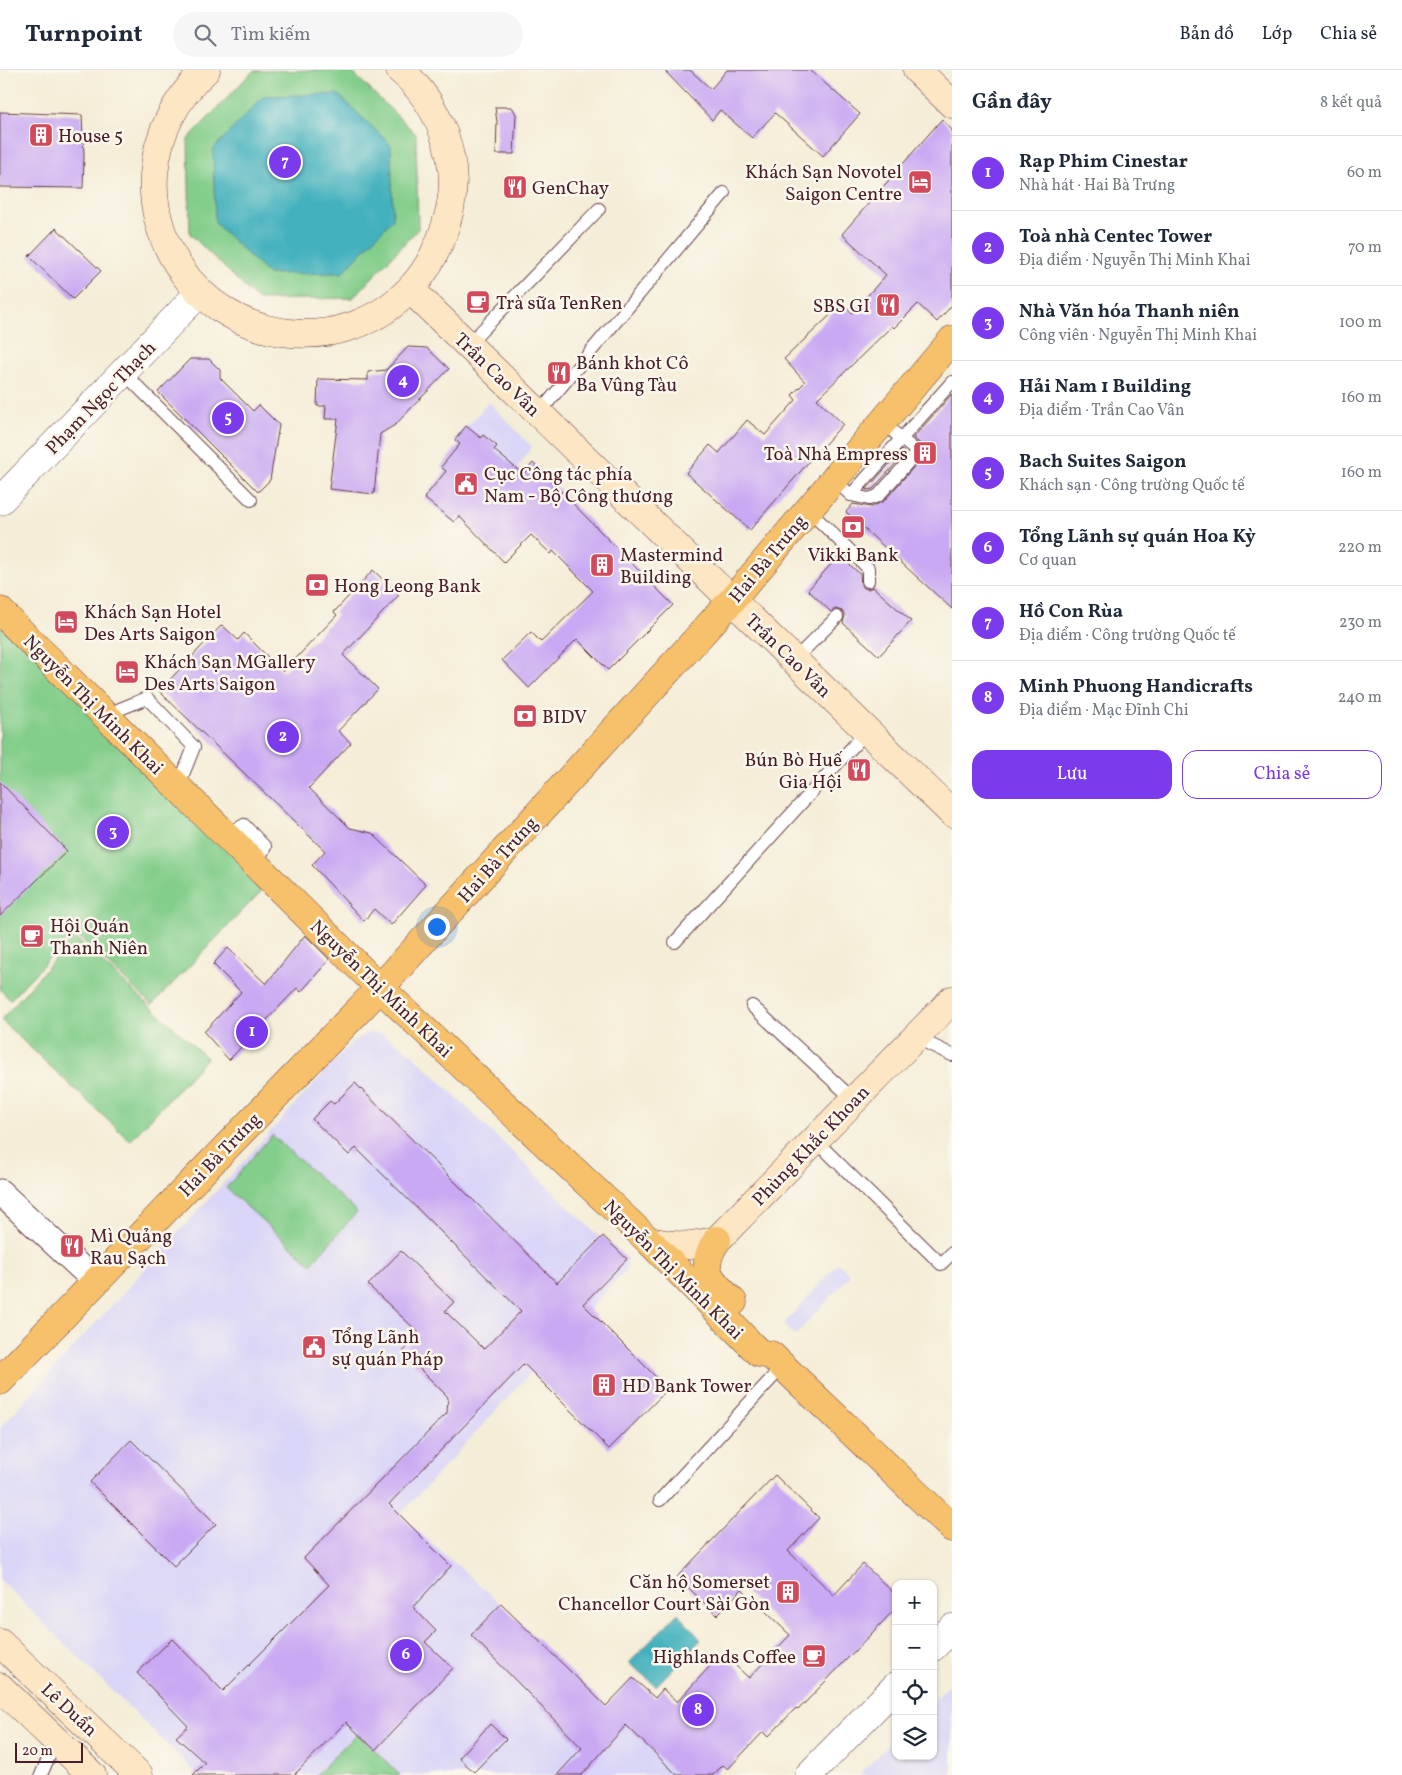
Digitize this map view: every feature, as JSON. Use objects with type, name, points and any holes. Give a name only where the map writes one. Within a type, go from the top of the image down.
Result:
[{"type":"main road","points":[[917,70],[952,104]]},
{"type":"main road","points":[[195,74],[168,119],[160,141],[155,164],[154,187],[162,234],[184,275],[217,307],[259,328],[282,333],[305,334],[328,332],[351,326],[372,317],[392,304],[410,289],[425,271],[437,251],[446,228],[451,206],[450,158],[435,114],[406,72]]},
{"type":"main road","name":"Trần Cao Vân","points":[[410,289],[952,813]]},
{"type":"main road","name":"Hai Bà Trưng","points":[[0,1381],[380,988],[732,600],[808,510],[842,487],[892,430],[952,340]]},
{"type":"main road","name":"Nguyễn Thị Minh Khai","points":[[0,611],[380,988],[649,1242],[759,1352],[777,1361],[952,1528]]},
{"type":"main road","name":"Phùng Khắc Khoan","points":[[717,1240],[952,1000]]},
{"type":"main road","points":[[649,1242],[682,1247],[696,1246],[717,1240]]},
{"type":"main road","name":"Nguyễn Thị Minh Khai","points":[[717,1240],[710,1251],[707,1264],[710,1278],[771,1340],[777,1361]]},
{"type":"main road","name":"Lê Duẩn","points":[[0,1643],[140,1775]]},
{"type":"main road","name":"Lê Duẩn","points":[[0,1687],[92,1775]]},
{"type":"main road","points":[[47,1732],[60,1700]]},
{"type":"street","name":"Phạm Ngọc Thạch","points":[[0,501],[200,292]]},
{"type":"street","points":[[0,1192],[96,1282]]},
{"type":"street","points":[[937,1643],[952,1628]]},
{"type":"street","points":[[809,1775],[892,1690]]},
{"type":"lane","points":[[539,413],[724,193]]},
{"type":"lane","points":[[468,346],[599,209]]},
{"type":"lane","points":[[123,372],[251,500]]},
{"type":"lane","points":[[842,487],[869,499],[878,496],[917,452],[892,430],[952,382]]},
{"type":"lane","points":[[808,510],[868,568],[868,581]]},
{"type":"lane","points":[[794,660],[837,617]]},
{"type":"lane","points":[[105,714],[147,698],[194,747],[178,787]]},
{"type":"lane","points":[[675,942],[867,731]]},
{"type":"lane","points":[[752,1006],[854,1100]]},
{"type":"lane","points":[[916,1037],[952,1055]]},
{"type":"lane","points":[[814,1140],[941,1264],[952,1253]]},
{"type":"lane","points":[[660,1500],[777,1361]]},
{"type":"lane","points":[[41,1775],[47,1732]]},
{"type":"shaded area","name":"Cục Công tác phía Nam - Bộ Công thương","points":[[489,402],[532,447],[515,471],[462,529],[424,498],[446,471],[441,467],[459,444],[455,440]]},
{"type":"shaded area","name":"Tổng Lãnh sự quán Pháp","points":[[369,1032],[382,1034],[412,1054],[629,1266],[400,1515],[501,1604],[677,1775],[198,1775],[0,1580],[0,1428],[352,1042]]},
{"type":"shaded area","points":[[838,1263],[850,1275],[795,1336],[784,1324]]},
{"type":"shaded area","points":[[952,1682],[952,1775],[859,1775],[892,1742],[892,1760],[937,1760],[937,1697]]},
{"type":"green space","points":[[350,70],[416,134],[418,229],[353,298],[258,300],[190,234],[188,139],[253,71]]},
{"type":"green space","points":[[0,611],[274,878],[152,1005],[74,932],[10,1000],[0,989]]},
{"type":"green space","points":[[74,937],[207,1058],[130,1141],[1,1020]]},
{"type":"green space","points":[[272,1135],[357,1212],[311,1264],[226,1188]]},
{"type":"green space","points":[[357,1733],[400,1775],[316,1775]]},
{"type":"water","points":[[338,94],[391,145],[393,219],[342,273],[268,274],[215,223],[213,149],[264,96]]},
{"type":"water","points":[[678,1613],[701,1640],[656,1686],[629,1663]]},
{"type":"building","points":[[664,70],[690,70],[711,89],[727,70],[810,70],[860,114],[823,156],[775,113],[752,138],[720,110],[712,120]]},
{"type":"building","points":[[495,107],[512,107],[516,114],[514,154],[496,154],[497,122]]},
{"type":"building","name":"House 5","points":[[0,112],[82,115],[83,188],[0,187]]},
{"type":"building","points":[[942,119],[952,130],[952,305],[937,322],[918,304],[894,328],[892,326],[817,399],[843,424],[750,530],[686,473],[710,445],[719,453],[747,420],[765,435],[796,400],[792,395],[805,382],[784,359],[843,303],[852,313],[886,275],[842,234]]},
{"type":"building","points":[[56,228],[101,271],[73,299],[29,256]]},
{"type":"building","points":[[408,347],[427,348],[449,369],[395,425],[380,434],[374,494],[329,489],[338,419],[325,419],[326,406],[317,406],[318,379],[368,380],[368,372],[386,370]]},
{"type":"building","points":[[190,359],[209,359],[220,370],[220,378],[253,411],[259,405],[279,425],[270,480],[258,492],[158,392]]},
{"type":"building","name":"Toà Nhà Empress","points":[[952,394],[952,609],[846,512],[853,504],[871,507],[884,501],[925,454],[923,446],[913,438]]},
{"type":"building","name":"Mastermind Building","points":[[466,426],[481,438],[483,435],[497,446],[494,450],[523,474],[533,463],[673,605],[608,670],[577,639],[529,688],[502,660],[531,632],[541,642],[593,591],[553,551],[551,554],[531,535],[504,562],[459,516],[454,522],[424,498],[446,471],[441,467],[460,444],[455,440]]},
{"type":"building","points":[[902,450],[905,453],[873,489],[866,490]]},
{"type":"building","points":[[839,555],[860,574],[861,585],[864,588],[873,587],[911,621],[879,656],[843,623],[845,615],[842,611],[835,609],[831,612],[808,590]]},
{"type":"building","points":[[373,570],[399,595],[343,655],[378,689],[338,731],[351,743],[309,788],[350,828],[372,833],[426,885],[391,925],[374,909],[364,921],[312,865],[325,851],[159,691],[222,625],[238,640],[244,633],[283,672],[337,615],[334,612]]},
{"type":"building","points":[[0,782],[67,851],[0,916]]},
{"type":"building","points":[[305,935],[329,959],[328,961],[301,992],[297,988],[229,1060],[204,1032],[241,992],[213,964],[228,948],[266,984]]},
{"type":"building","points":[[355,1083],[557,1283],[603,1236],[627,1259],[583,1304],[668,1389],[609,1449],[524,1364],[389,1504],[451,1566],[413,1607],[436,1631],[425,1642],[453,1668],[375,1750],[346,1722],[294,1775],[193,1775],[205,1763],[176,1737],[188,1726],[137,1673],[172,1639],[223,1691],[329,1585],[304,1558],[447,1413],[448,1397],[403,1352],[419,1333],[368,1285],[401,1251],[454,1302],[445,1311],[484,1349],[521,1311],[356,1148],[349,1155],[312,1119],[330,1101],[334,1104]]},
{"type":"building","points":[[131,1440],[216,1524],[174,1566],[90,1482]]},
{"type":"building","points":[[775,1475],[819,1518],[788,1551],[834,1595],[863,1564],[892,1591],[892,1612],[798,1710],[796,1708],[768,1737],[763,1732],[728,1769],[723,1765],[713,1775],[677,1775],[626,1725],[582,1775],[557,1775],[582,1748],[471,1635],[501,1604],[606,1706],[633,1678],[655,1698],[663,1689],[677,1702],[722,1653],[749,1678],[790,1635],[742,1589],[717,1615],[677,1577]]},
{"type":"building","points":[[490,1724],[506,1739],[474,1772],[459,1758]]},
{"type":"place","name":"House 5","points":[[41,135]]},
{"type":"place","name":"Hồ Con Rùa","points":[[285,162]]},
{"type":"place","name":"Khách Sạn Novotel Saigon Centre","points":[[920,182]]},
{"type":"place","name":"GenChay","points":[[515,187]]},
{"type":"place","name":"Trà sữa TenRen","points":[[478,302]]},
{"type":"place","name":"SBS GI","points":[[888,305]]},
{"type":"place","name":"Bánh khot Cô Ba Vûng Tàu","points":[[559,373]]},
{"type":"place","name":"Hải Nam 1 Building","points":[[403,381]]},
{"type":"place","name":"Bach Suites Saigon","points":[[228,418]]},
{"type":"place","name":"Toà Nhà Empress","points":[[925,453]]},
{"type":"place","name":"Cục Công tác phía Nam - Bộ Công thương","points":[[466,484]]},
{"type":"place","name":"Vikki Bank","points":[[853,527]]},
{"type":"place","name":"Mastermind Building","points":[[602,565]]},
{"type":"place","name":"Hong Leong Bank","points":[[317,585]]},
{"type":"place","name":"Khách Sạn Hotel Des Arts Saigon","points":[[66,622]]},
{"type":"place","name":"Khách Sạn MGallery Des Arts Saigon","points":[[127,672]]},
{"type":"place","name":"BIDV","points":[[525,716]]},
{"type":"place","name":"Toà nhà Centec Tower","points":[[283,737]]},
{"type":"place","name":"Bún Bò Huế Gia Hội","points":[[859,770]]},
{"type":"place","name":"Nhà Văn hóa Thanh niên","points":[[113,832]]},
{"type":"place","name":"Hội Quán Thanh Niên","points":[[32,936]]},
{"type":"place","name":"Rạp Phim Cinestar","points":[[252,1032]]},
{"type":"place","name":"Mì Quảng Rau Sạch","points":[[72,1246]]},
{"type":"place","name":"Tổng Lãnh sự quán Pháp","points":[[314,1347]]},
{"type":"place","name":"HD Bank Tower","points":[[604,1385]]},
{"type":"place","name":"Căn hộ Somerset Chancellor Court Sài Gòn","points":[[788,1592]]},
{"type":"place","name":"Tổng Lãnh sự quán Hoa Kỳ","points":[[406,1655]]},
{"type":"place","name":"Highlands Coffee","points":[[814,1656]]},
{"type":"place","name":"Minh Phuong Handicrafts","points":[[698,1710]]}]
